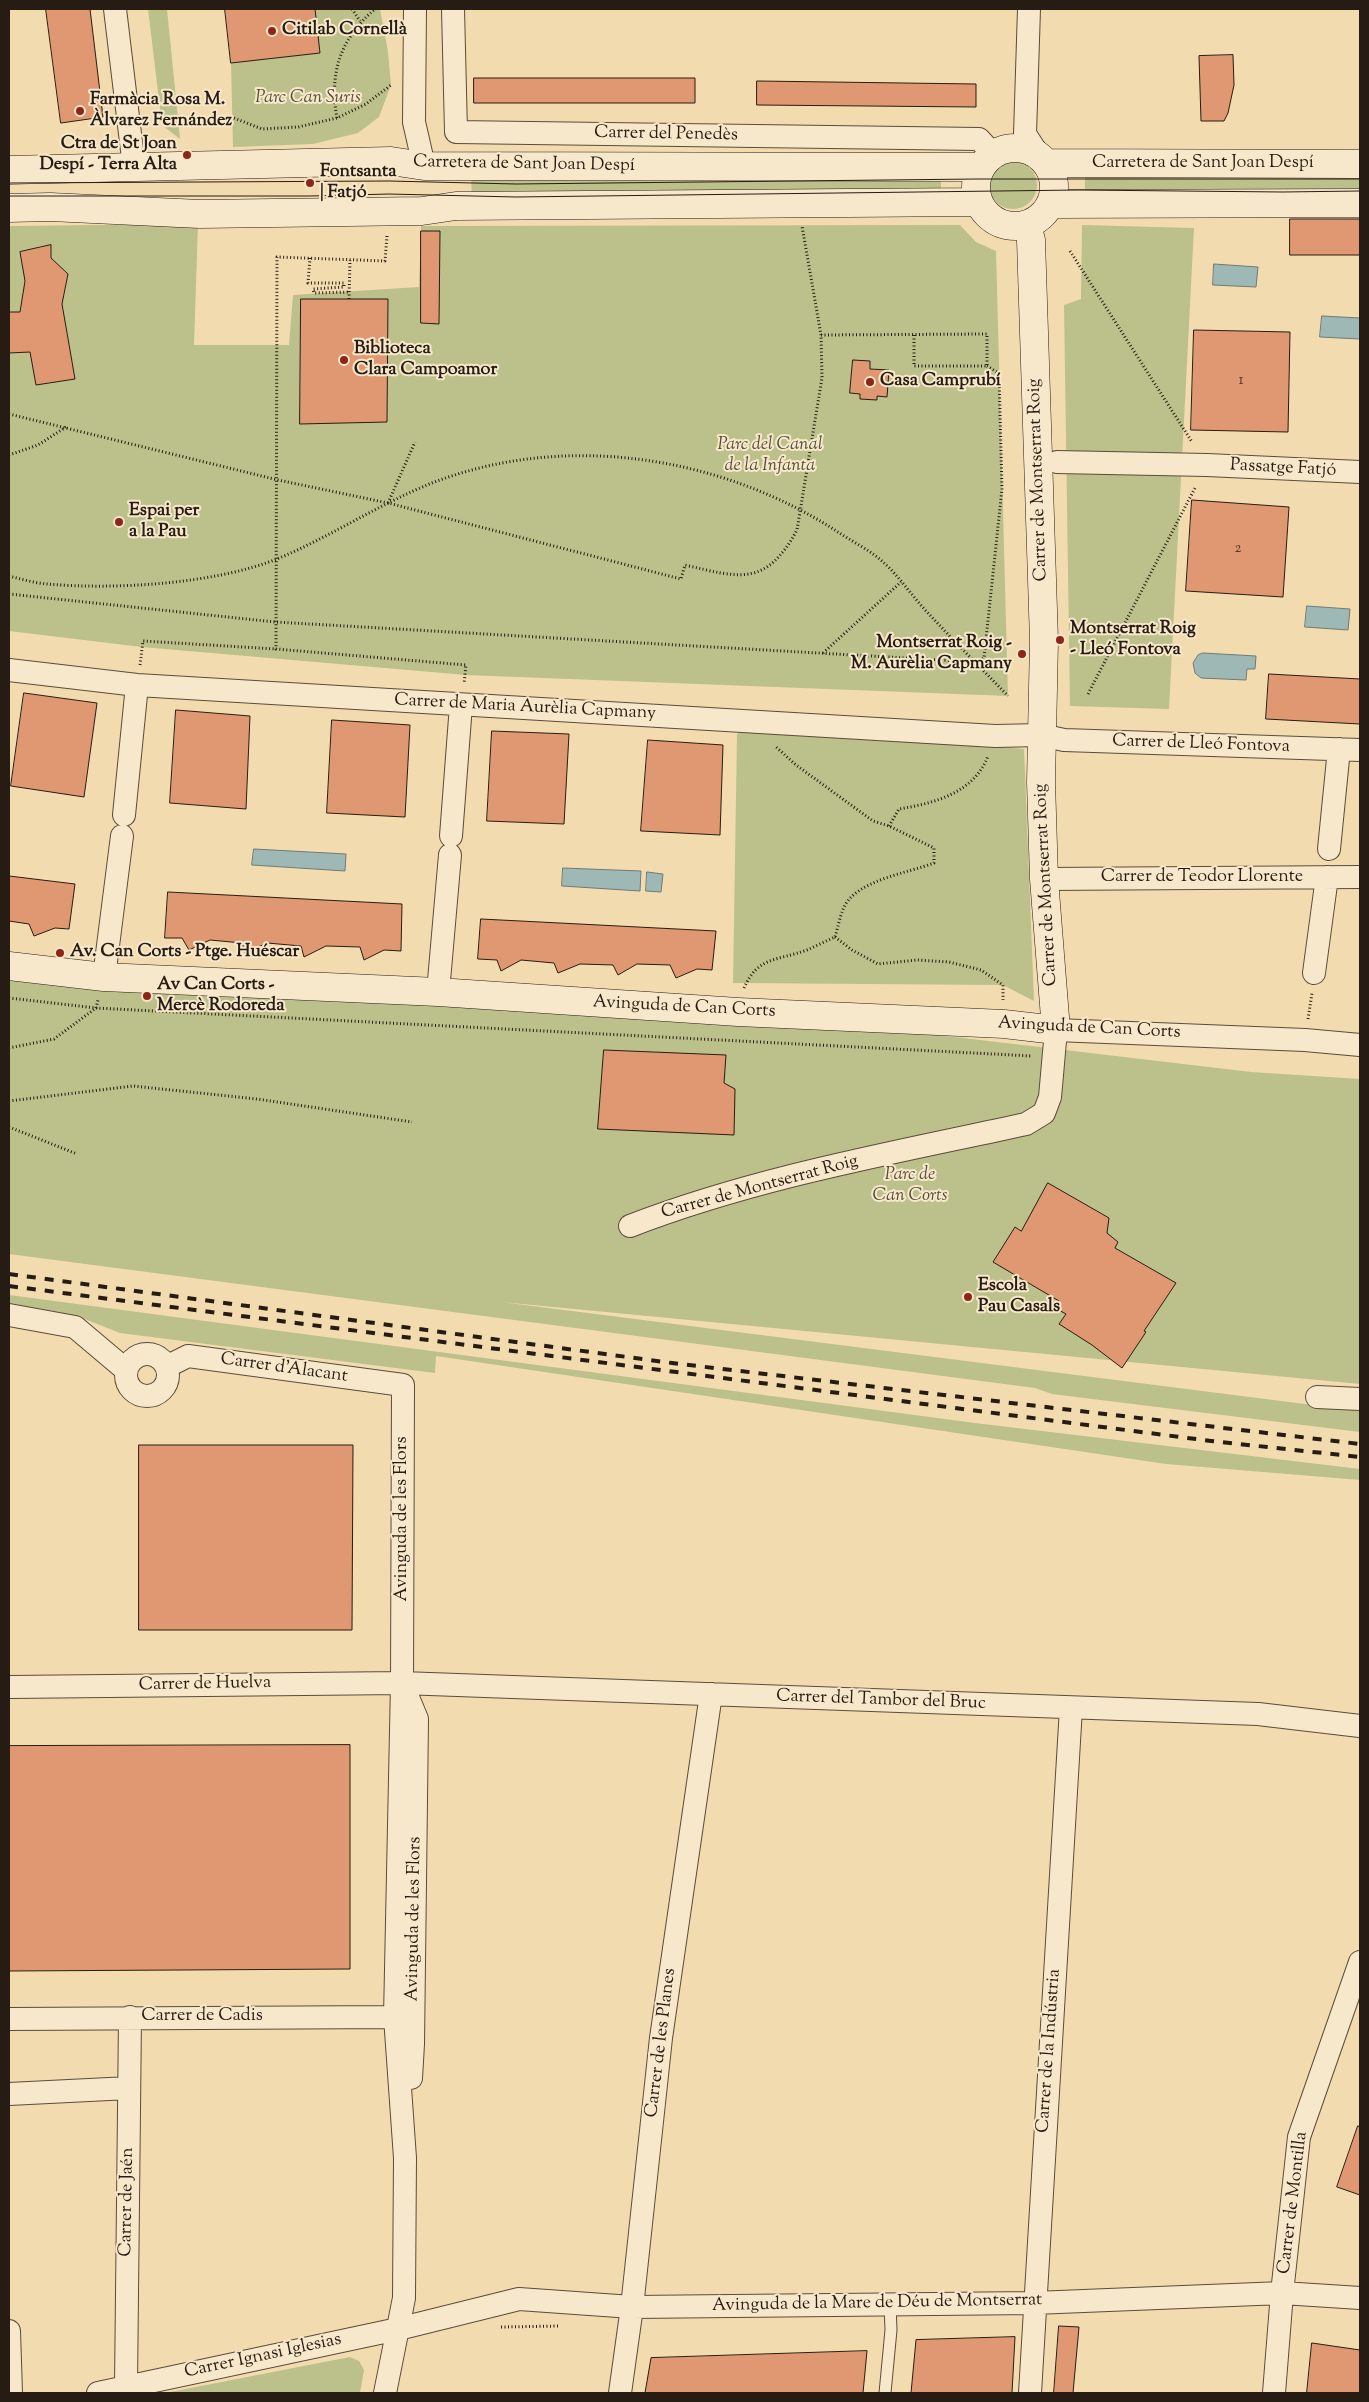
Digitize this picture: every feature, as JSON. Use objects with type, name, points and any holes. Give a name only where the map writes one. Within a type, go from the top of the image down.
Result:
[{"type":"street","points":[[115,9],[134,167]]},
{"type":"street","points":[[415,9],[414,122],[424,166],[434,188],[456,206]]},
{"type":"street","name":"Carrer del Penedès","points":[[453,9],[456,132],[978,140],[987,160]]},
{"type":"street","points":[[1029,9],[1026,134],[1043,160],[1054,180],[1050,204],[1043,215],[1027,225],[1008,226],[995,222],[985,214],[978,202],[975,186],[987,160],[1009,148],[1017,148],[1026,149],[1043,160]]},
{"type":"street","name":"Carretera de Sant Joan Despí","points":[[9,170],[391,162],[424,166],[987,160]]},
{"type":"street","name":"Carretera de Sant Joan Despí","points":[[1043,160],[1360,164]]},
{"type":"street","points":[[9,208],[50,207],[200,214],[422,211],[456,206],[978,202]]},
{"type":"street","points":[[1050,204],[1360,203]]},
{"type":"street","name":"Carrer de Montserrat Roig","points":[[630,1226],[687,1204],[811,1172],[1026,1124],[1044,1113],[1050,1097],[1056,1030],[1044,879],[1041,735],[1044,641],[1031,240],[1027,225]]},
{"type":"street","name":"Passatge Fatjó","points":[[1057,462],[1207,465],[1360,472]]},
{"type":"street","name":"Carrer de Maria Aurèlia Capmany","points":[[9,670],[137,685],[995,736],[1041,735]]},
{"type":"street","points":[[104,977],[123,825],[137,685]]},
{"type":"street","points":[[438,992],[461,705]]},
{"type":"street","name":"Carrer de Lleó Fontova","points":[[1041,735],[1064,740],[1350,749]]},
{"type":"street","points":[[1328,849],[1350,749]]},
{"type":"street","points":[[1314,973],[1327,877]]},
{"type":"street","name":"Carrer de Teodor Llorente","points":[[1044,879],[1360,877]]},
{"type":"street","name":"Avinguda de Can Corts","points":[[9,966],[104,977],[438,992],[738,1012],[1004,1024],[1056,1030],[1305,1040],[1360,1045]]},
{"type":"street","points":[[9,1315],[75,1327],[126,1370]]},
{"type":"street","points":[[154,1354],[168,1366],[167,1386],[154,1396],[142,1397],[130,1389],[126,1378],[126,1370],[137,1356],[154,1354]]},
{"type":"street","name":"Carrer d'Alacant","points":[[168,1366],[188,1356],[403,1385]]},
{"type":"street","name":"Avinguda de les Flors","points":[[385,2393],[404,2298],[404,2158],[395,2017],[402,1682],[403,1385]]},
{"type":"street","points":[[1317,1398],[1360,1399]]},
{"type":"street","name":"Avinguda de les Flors","points":[[402,1682],[417,1719],[413,2044],[404,2158]]},
{"type":"street","name":"Carrer de Huelva","points":[[9,1687],[402,1682]]},
{"type":"street","name":"Carrer del Tambor del Bruc","points":[[402,1682],[1258,1714],[1360,1726]]},
{"type":"street","name":"Carrer de les Planes","points":[[620,2393],[632,2307],[661,2038],[710,1694]]},
{"type":"street","name":"Carrer de la Indústria","points":[[1030,2393],[1071,1708]]},
{"type":"street","name":"Carrer de Montilla","points":[[1274,2393],[1282,2293],[1299,2137],[1360,1962]]},
{"type":"street","name":"Carrer de Jaén","points":[[126,2386],[130,2017]]},
{"type":"street","name":"Carrer de Cadis","points":[[9,2019],[395,2017]]},
{"type":"street","points":[[9,2094],[130,2088]]},
{"type":"street","name":"Avinguda de la Mare de Déu de Montserrat","points":[[398,2329],[518,2299],[632,2307],[1034,2303],[1282,2293],[1360,2298]]},
{"type":"street","name":"Carrer Ignasi Iglesias","points":[[98,2393],[398,2329]]},
{"type":"street","points":[[9,2331],[11,2393]]},
{"type":"lane","points":[[884,2393],[891,2330],[890,2304]]},
{"type":"path","points":[[352,9],[360,21]]},
{"type":"path","points":[[337,118],[333,96],[335,72],[345,44],[360,21],[375,9]]},
{"type":"path","points":[[234,118],[262,129],[298,127],[337,118],[366,104],[391,85]]},
{"type":"path","points":[[9,414],[278,480],[388,503],[681,578],[685,565],[733,576],[759,572],[785,553],[797,530],[822,378],[821,334],[802,225]]},
{"type":"path","points":[[276,649],[278,480],[277,257],[385,261],[388,234]]},
{"type":"path","points":[[310,258],[308,283],[344,283],[344,287],[313,289],[314,293],[349,292]]},
{"type":"path","points":[[349,299],[350,260]]},
{"type":"path","points":[[821,334],[987,334],[987,366]]},
{"type":"path","points":[[9,594],[275,622],[975,662],[984,658],[1002,489],[999,373],[987,366],[914,366],[914,334]]},
{"type":"path","points":[[9,456],[38,445],[66,427]]},
{"type":"path","points":[[388,503],[415,442]]},
{"type":"path","points":[[9,576],[45,584],[106,586],[160,583],[225,574],[277,559],[432,483],[485,466],[557,457],[642,458],[693,468],[739,484],[799,509],[882,562],[1008,696]]},
{"type":"path","points":[[823,653],[901,582]]},
{"type":"path","points":[[137,685],[143,642],[276,649],[466,665],[461,705]]},
{"type":"path","points":[[738,1012],[741,994],[750,974],[765,962],[807,950],[835,937],[844,905],[858,890],[890,877],[914,871],[934,863],[934,848],[873,820],[803,770],[749,722]]},
{"type":"path","points":[[889,826],[899,808],[923,805],[957,793],[983,768],[995,736]]},
{"type":"path","points":[[835,937],[852,950],[878,964],[918,960],[949,962],[981,970],[1003,985],[1003,1002]]},
{"type":"path","points":[[1307,1027],[1314,973]]},
{"type":"path","points":[[9,998],[96,1008],[1035,1056]]},
{"type":"path","points":[[9,1048],[54,1038],[96,1008]]},
{"type":"path","points":[[9,1101],[133,1086],[257,1099],[412,1122]]},
{"type":"path","points":[[9,1127],[76,1154]]},
{"type":"green space","points":[[148,9],[167,9],[180,139],[162,125]]},
{"type":"green space","name":"Parc Can Suris","points":[[315,9],[380,9],[388,52],[391,85],[379,117],[358,133],[313,144],[233,147],[231,63],[320,53]]},
{"type":"green space","points":[[1013,161],[1022,163],[1030,168],[1035,176],[1037,185],[1035,194],[1030,202],[1022,207],[1013,209],[1004,207],[996,202],[991,194],[989,185],[991,176],[996,168],[1004,163]]},
{"type":"green space","points":[[941,172],[941,198],[472,200],[471,174]]},
{"type":"green space","points":[[1360,172],[1360,198],[1085,199],[1085,174]]},
{"type":"green space","name":"Parc del Canal de la Infanta","points":[[198,224],[194,345],[289,345],[293,295],[419,287],[421,226],[960,225],[976,242],[996,251],[1008,696],[466,675],[142,647],[9,631],[9,353],[30,352],[36,385],[75,379],[62,303],[57,299],[64,296],[68,274],[63,269],[52,280],[51,245],[20,252],[25,281],[20,312],[9,312],[9,226]]},
{"type":"green space","points":[[1082,225],[1194,228],[1169,709],[1070,706],[1064,305],[1081,299]]},
{"type":"green space","points":[[749,722],[1024,749],[1034,1001],[1003,985],[733,983],[737,734]]},
{"type":"green space","name":"Parc de Can Corts","points":[[9,956],[921,1033],[1251,1072],[1360,1079],[1360,1384],[501,1302],[1360,1411],[1360,1432],[1052,1394],[1035,1388],[9,1254]]},
{"type":"green space","points":[[9,1295],[975,1423],[1360,1469],[1360,1480],[1166,1464],[436,1356],[435,1373],[120,1333],[77,1316],[9,1307]]},
{"type":"green space","points":[[350,2357],[359,2361],[364,2370],[360,2393],[165,2393]]},
{"type":"water","points":[[1214,264],[1258,267],[1256,287],[1213,285]]},
{"type":"water","points":[[1322,316],[1360,318],[1360,339],[1320,337]]},
{"type":"water","points":[[1307,606],[1350,609],[1348,630],[1305,627]]},
{"type":"water","points":[[1203,653],[1256,656],[1255,669],[1247,669],[1246,680],[1201,678],[1195,673],[1193,663],[1198,655]]},
{"type":"water","points":[[254,849],[346,854],[345,871],[252,865]]},
{"type":"water","points":[[563,868],[641,871],[640,891],[562,886]]},
{"type":"water","points":[[647,872],[663,874],[661,892],[646,891]]},
{"type":"building","points":[[46,9],[90,9],[103,117],[61,123]]},
{"type":"building","name":"Citilab Cornellà","points":[[225,9],[315,9],[320,53],[231,63]]},
{"type":"building","points":[[1233,55],[1234,85],[1228,113],[1224,121],[1201,121],[1199,56]]},
{"type":"building","points":[[474,78],[695,78],[695,103],[474,103]]},
{"type":"building","points":[[757,81],[976,84],[976,107],[757,105]]},
{"type":"building","points":[[1290,219],[1360,219],[1360,255],[1290,255]]},
{"type":"building","points":[[421,231],[440,231],[439,324],[421,323]]},
{"type":"building","points":[[51,245],[51,258],[68,274],[62,304],[75,379],[36,385],[30,352],[9,353],[9,312],[20,312],[25,281],[20,252]]},
{"type":"building","name":"Biblioteca Clara Campoamor","points":[[301,299],[388,299],[387,422],[300,424]]},
{"type":"building","points":[[1194,330],[1290,332],[1288,432],[1191,430]]},
{"type":"building","name":"Casa Camprubí","points":[[853,360],[870,361],[870,369],[889,370],[887,397],[877,396],[877,400],[860,399],[860,394],[850,393]]},
{"type":"building","points":[[1192,500],[1289,507],[1283,597],[1186,591]]},
{"type":"building","points":[[1269,674],[1360,679],[1360,724],[1266,719]]},
{"type":"building","points":[[24,693],[97,703],[84,797],[11,786]]},
{"type":"building","points":[[176,710],[250,716],[246,809],[170,803]]},
{"type":"building","points":[[332,720],[410,725],[405,817],[327,813]]},
{"type":"building","points":[[492,731],[569,734],[564,824],[487,821]]},
{"type":"building","points":[[648,740],[723,745],[720,835],[641,831]]},
{"type":"building","points":[[9,876],[75,884],[69,929],[55,928],[34,936],[29,924],[9,921]]},
{"type":"building","points":[[168,892],[402,904],[401,951],[384,950],[364,960],[360,947],[326,946],[304,957],[301,946],[267,943],[245,953],[242,943],[210,940],[189,950],[182,938],[165,938]]},
{"type":"building","points":[[481,919],[716,931],[712,970],[697,969],[676,978],[670,965],[637,964],[618,975],[613,965],[580,964],[558,973],[554,963],[521,960],[501,971],[497,960],[478,959]]},
{"type":"building","points":[[604,1050],[726,1055],[724,1083],[735,1089],[734,1135],[598,1129]]},
{"type":"building","points":[[1048,1183],[1109,1218],[1107,1233],[1118,1242],[1115,1248],[1176,1283],[1122,1368],[1092,1345],[1059,1324],[1066,1314],[1055,1308],[1059,1301],[993,1262],[1015,1227],[1021,1231]]},
{"type":"building","points":[[139,1445],[353,1445],[352,1630],[139,1630]]},
{"type":"building","points":[[350,1745],[350,1969],[9,1971],[9,1746]]},
{"type":"building","points":[[1358,2126],[1360,2127],[1360,2195],[1337,2187]]},
{"type":"building","points":[[1059,2326],[1079,2327],[1073,2393],[1054,2393]]},
{"type":"building","points":[[1015,2337],[1012,2393],[911,2393],[916,2340]]},
{"type":"building","points":[[1312,2343],[1360,2350],[1360,2393],[1307,2393]]},
{"type":"building","points":[[867,2351],[863,2393],[645,2393],[651,2358]]},
{"type":"tram line","points":[[9,183],[389,181],[516,184],[976,179],[1360,179]]},
{"type":"tram line","points":[[9,196],[310,196],[389,194],[516,197],[1078,190],[1360,191]]},
{"type":"railway","points":[[9,1274],[672,1363],[1360,1444]]},
{"type":"railway","points":[[9,1286],[1211,1441],[1360,1457]]},
{"type":"place","name":"Citilab Cornellà","points":[[272,31]]},
{"type":"place","name":"Farmàcia Rosa M. Àlvarez Fernández","points":[[80,111]]},
{"type":"place","name":"Ctra de St Joan Despí - Terra Alta","points":[[187,155]]},
{"type":"place","name":"Fontsanta | Fatjó","points":[[310,183]]},
{"type":"place","name":"Biblioteca Clara Campoamor","points":[[344,360]]},
{"type":"place","name":"Casa Camprubí","points":[[870,382]]},
{"type":"place","name":"Espai per a la Pau","points":[[119,522]]},
{"type":"place","name":"Montserrat Roig - Lleó Fontova","points":[[1060,640]]},
{"type":"place","name":"Montserrat Roig - M. Aurèlia Capmany","points":[[1022,654]]},
{"type":"place","name":"Av. Can Corts - Ptge. Huéscar","points":[[60,953]]},
{"type":"place","name":"Av Can Corts - Mercè Rodoreda","points":[[147,996]]},
{"type":"place","name":"Escola Pau Casals","points":[[968,1297]]}]
